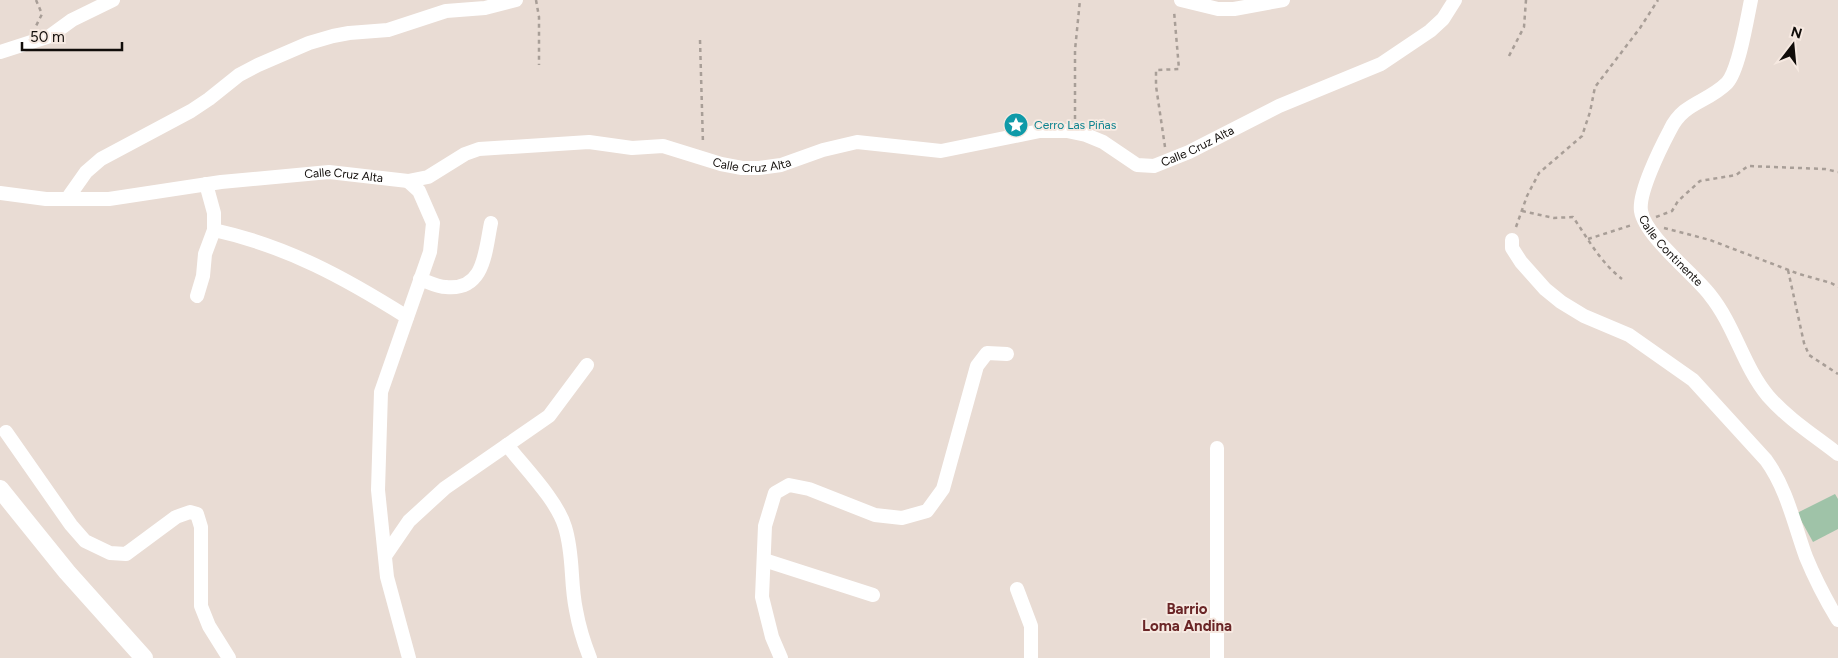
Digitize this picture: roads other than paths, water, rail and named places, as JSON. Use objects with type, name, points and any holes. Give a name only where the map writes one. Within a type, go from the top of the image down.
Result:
[{"type":"main road","points":[[0,489],[67,572],[144,658]]},
{"type":"street","points":[[0,52],[50,36],[72,20],[114,0]]},
{"type":"street","points":[[67,200],[86,172],[101,159],[192,112],[239,75],[258,65],[309,43],[333,36],[388,30],[446,11],[484,8],[516,0]]},
{"type":"street","points":[[1178,5],[1205,3],[1218,9],[1234,9],[1283,0]]},
{"type":"street","name":"Calle Cruz Alta","points":[[0,193],[21,197],[67,200],[109,199],[206,184],[329,172],[408,181],[428,177],[465,154],[479,150],[589,142],[632,148],[663,146],[742,168],[758,168],[781,165],[823,150],[857,142],[941,151],[1040,131],[1075,133],[1102,142],[1137,165],[1154,166],[1188,152],[1279,106],[1381,64],[1430,31],[1443,19],[1455,0]]},
{"type":"street","name":"Calle Continente","points":[[1751,0],[1733,75],[1719,90],[1678,115],[1656,160],[1641,200],[1641,211],[1647,226],[1680,264],[1709,293],[1723,312],[1743,355],[1768,396],[1787,415],[1838,454]]},
{"type":"street","points":[[408,181],[419,191],[433,223],[430,252],[381,392],[378,490],[388,577],[409,658]]},
{"type":"street","points":[[197,296],[203,276],[205,254],[214,230],[214,213],[206,184]]},
{"type":"street","points":[[420,279],[445,288],[464,287],[476,277],[483,263],[491,223]]},
{"type":"street","points":[[214,230],[246,237],[318,265],[407,317]]},
{"type":"street","points":[[1512,240],[1512,248],[1521,262],[1545,290],[1584,316],[1629,335],[1692,380],[1766,460],[1776,474],[1788,501],[1807,558],[1825,598],[1838,620]]},
{"type":"street","points":[[781,658],[772,637],[762,597],[765,526],[775,493],[789,485],[808,489],[875,515],[902,518],[927,510],[943,489],[977,366],[987,353],[1008,354]]},
{"type":"street","points":[[385,556],[409,521],[445,488],[549,416],[587,365]]},
{"type":"street","points":[[6,432],[70,525],[86,541],[110,552],[126,554],[176,517],[190,512],[197,514],[201,527],[201,606],[209,626],[229,658]]},
{"type":"street","points":[[506,446],[551,501],[564,525],[572,556],[575,610],[590,658]]},
{"type":"street","points":[[1217,448],[1217,658]]},
{"type":"street","points":[[764,560],[873,595]]},
{"type":"street","points":[[1018,589],[1031,626],[1031,658]]},
{"type":"place","name":"Cerro Las Piñas","points":[[1016,125]]},
{"type":"district","name":"Barrio Loma Andina","points":[[1187,618]]}]
